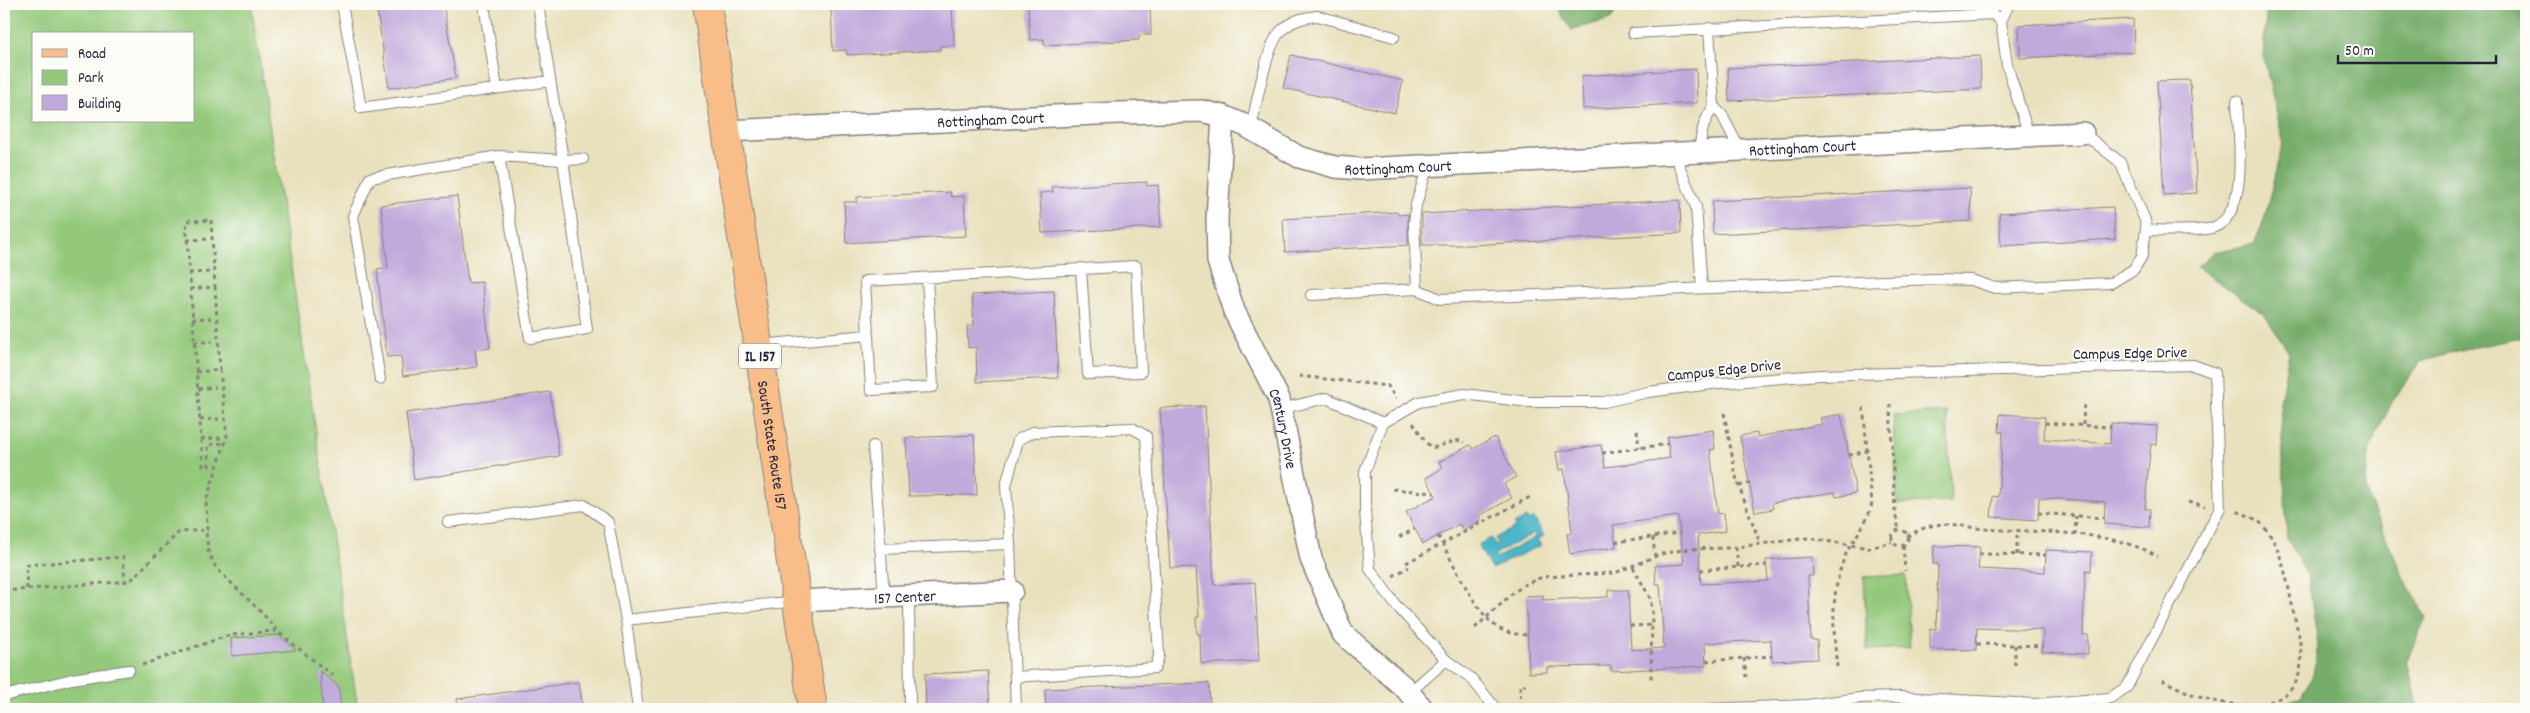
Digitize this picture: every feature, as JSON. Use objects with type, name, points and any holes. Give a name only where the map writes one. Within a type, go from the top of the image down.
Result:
[{"type":"main road","name":"South State Route 157","points":[[707,4],[813,709]]},
{"type":"street","name":"Rottingham Court","points":[[726,131],[1118,113],[1200,112],[1224,116],[1251,128],[1299,157],[1335,167],[1360,168],[2083,133]]},
{"type":"street","name":"Century Drive","points":[[1224,116],[1217,219],[1218,261],[1234,311],[1279,399],[1311,559],[1343,634],[1409,693],[1423,709]]},
{"type":"street","name":"157 Center","points":[[797,601],[1012,591]]},
{"type":"lane","points":[[342,4],[361,108],[550,80]]},
{"type":"lane","points":[[484,4],[497,88]]},
{"type":"lane","points":[[499,156],[530,338],[587,329],[538,4]]},
{"type":"lane","points":[[2009,4],[2001,21],[2007,65],[2029,136]]},
{"type":"lane","points":[[1633,33],[1971,14],[1993,14],[2001,21]]},
{"type":"lane","points":[[1251,128],[1269,53],[1278,33],[1290,23],[1306,17],[1318,16],[1394,37]]},
{"type":"lane","points":[[1709,28],[1714,107],[1722,115],[1740,150]]},
{"type":"lane","points":[[2146,230],[2211,228],[2222,222],[2233,209],[2238,190],[2237,101]]},
{"type":"lane","points":[[1699,152],[1701,132],[1707,115],[1714,107]]},
{"type":"lane","points":[[1311,294],[1417,289],[1440,299],[1935,279],[1971,280],[1995,288],[2111,283],[2134,269],[2142,256],[2146,230],[2145,220],[2120,162],[2083,133]]},
{"type":"lane","points":[[1674,153],[1696,206],[1702,288]]},
{"type":"lane","points":[[380,379],[352,216],[370,178],[499,156],[562,160],[583,158]]},
{"type":"lane","points":[[1417,289],[1414,223],[1416,205],[1428,165]]},
{"type":"lane","points":[[927,278],[933,387],[871,390],[865,281],[1081,268],[1136,266],[1141,372],[1088,374],[1081,268]]},
{"type":"lane","points":[[759,345],[868,335]]},
{"type":"lane","name":"Campus Edge Drive","points":[[1383,423],[1418,402],[1464,394],[1529,402],[1604,402],[1666,389],[1820,375],[2193,365],[2215,373],[2220,508],[2127,687],[2110,698],[2035,704],[1899,697],[1859,698],[1807,705],[1708,709]]},
{"type":"lane","points":[[1281,409],[1326,398],[1383,423],[1365,471],[1365,512],[1370,569],[1394,603],[1446,660],[1471,678],[1496,709]]},
{"type":"lane","points":[[1015,676],[1155,668],[1159,656],[1146,436],[1143,433],[1132,428],[1033,432],[1018,440],[1006,486],[1016,709]]},
{"type":"lane","points":[[873,446],[884,597]]},
{"type":"lane","points":[[448,522],[584,505],[608,522],[626,620],[638,709]]},
{"type":"lane","points":[[880,549],[1010,544]]},
{"type":"lane","points":[[909,596],[910,709]]},
{"type":"lane","points":[[626,620],[797,601]]},
{"type":"lane","points":[[1409,693],[1446,660]]},
{"type":"lane","points":[[4,696],[72,679],[129,670]]},
{"type":"path","points":[[225,443],[208,445],[209,466],[203,466],[186,221],[211,220],[220,370],[228,437],[206,502],[208,551],[216,568],[264,615],[276,631],[333,676]]},
{"type":"path","points":[[187,240],[207,240]]},
{"type":"path","points":[[189,273],[209,272]]},
{"type":"path","points":[[190,289],[215,287]]},
{"type":"path","points":[[192,318],[211,318]]},
{"type":"path","points":[[194,342],[212,342]]},
{"type":"path","points":[[196,372],[220,370]]},
{"type":"path","points":[[1300,376],[1388,386],[1396,400]]},
{"type":"path","points":[[198,388],[216,387]]},
{"type":"path","points":[[2082,426],[2084,401]]},
{"type":"path","points":[[1890,404],[1895,512],[1899,530]]},
{"type":"path","points":[[1837,667],[1833,635],[1835,599],[1839,574],[1850,546],[1870,511],[1872,484],[1866,451],[1863,405]]},
{"type":"path","points":[[1724,413],[1730,451],[1739,486],[1760,544]]},
{"type":"path","points":[[200,420],[219,418]]},
{"type":"path","points":[[1411,420],[1431,447],[1436,449],[1458,440],[1464,442]]},
{"type":"path","points":[[2045,422],[2111,428]]},
{"type":"path","points":[[1637,430],[1639,448]]},
{"type":"path","points":[[201,439],[219,438],[225,443]]},
{"type":"path","points":[[1602,453],[1668,444]]},
{"type":"path","points":[[1849,455],[1866,451]]},
{"type":"path","points":[[1739,486],[1750,484]]},
{"type":"path","points":[[1393,489],[1434,493]]},
{"type":"path","points":[[1392,576],[1443,544],[1532,496]]},
{"type":"path","points":[[2188,502],[2208,506]]},
{"type":"path","points":[[2162,680],[2205,699],[2261,705],[2274,702],[2282,697],[2297,680],[2301,660],[2299,644],[2283,569],[2265,528],[2259,521],[2236,511]]},
{"type":"path","points":[[2038,513],[2104,518]]},
{"type":"path","points":[[2075,535],[2076,516]]},
{"type":"path","points":[[1907,536],[1925,528],[1944,524],[2122,540],[2158,556]]},
{"type":"path","points":[[1399,537],[1415,529]]},
{"type":"path","points":[[4,590],[130,581],[179,532],[206,530]]},
{"type":"path","points":[[1899,530],[1904,531],[1907,536],[1907,541],[1903,546],[1905,571]]},
{"type":"path","points":[[1899,530],[1892,535],[1892,542],[1896,546],[1903,546]]},
{"type":"path","points":[[2017,531],[2017,555]]},
{"type":"path","points":[[1615,542],[1680,533]]},
{"type":"path","points":[[1438,536],[1486,618],[1499,628],[1513,634],[1527,635]]},
{"type":"path","points":[[1653,537],[1655,557]]},
{"type":"path","points":[[1475,628],[1513,593],[1532,580],[1554,576],[1615,573],[1655,557],[1687,549],[1736,547],[1807,538],[1869,548],[1892,542]]},
{"type":"path","points":[[1736,547],[1738,567]]},
{"type":"path","points":[[1979,554],[2046,555]]},
{"type":"path","points":[[27,589],[26,565],[123,557],[125,582]]},
{"type":"path","points":[[1700,570],[1766,565]]},
{"type":"path","points":[[1633,566],[1650,598],[1653,625],[1650,681]]},
{"type":"path","points":[[1630,626],[1653,625]]},
{"type":"path","points":[[129,670],[230,635],[276,631]]},
{"type":"path","points":[[1976,644],[2042,646]]},
{"type":"path","points":[[2015,645],[2015,667]]},
{"type":"path","points":[[1706,661],[1772,656]]},
{"type":"path","points":[[1744,658],[1746,677]]},
{"type":"path","points":[[1521,706],[1520,685],[1526,686]]},
{"type":"green space","points":[[4,4],[251,4],[358,709],[4,709]]},
{"type":"green space","points":[[1556,4],[1620,4],[1611,19],[1571,30]]},
{"type":"green space","points":[[2267,4],[2526,4],[2526,337],[2465,349],[2421,361],[2392,402],[2370,448],[2365,490],[2405,581],[2426,617],[2407,660],[2418,709],[2274,709],[2301,696],[2313,675],[2318,645],[2308,577],[2287,538],[2280,403],[2289,352],[2264,314],[2197,267],[2213,252],[2254,244],[2264,220],[2283,141],[2263,54]]},
{"type":"green space","points":[[1947,412],[1951,502],[1897,504],[1893,415]]},
{"type":"green space","points":[[1906,575],[1910,648],[1867,650],[1864,577]]},
{"type":"water","points":[[1526,518],[1528,521],[1534,518],[1544,536],[1537,539],[1541,545],[1491,569],[1478,545],[1491,538],[1496,546],[1498,545],[1495,538],[1516,527],[1514,524]],"holes":[[[1534,533],[1536,537],[1496,558],[1495,554]]]},
{"type":"building","points":[[376,4],[443,4],[456,78],[389,88]]},
{"type":"building","points":[[952,4],[954,46],[940,46],[940,50],[847,55],[846,50],[833,51],[831,9]]},
{"type":"building","points":[[1028,4],[1150,4],[1151,35],[1139,35],[1139,40],[1044,45],[1044,39],[1030,40]]},
{"type":"building","points":[[2133,19],[2134,52],[2020,58],[2019,25]]},
{"type":"building","points":[[1291,55],[1403,81],[1395,113],[1283,88]]},
{"type":"building","points":[[1980,56],[1981,89],[1729,101],[1728,68]]},
{"type":"building","points":[[1696,69],[1697,103],[1583,109],[1582,76]]},
{"type":"building","points":[[2190,80],[2197,193],[2164,195],[2157,81]]},
{"type":"building","points":[[1147,182],[1147,186],[1158,185],[1161,227],[1042,233],[1040,193],[1053,192],[1052,187]]},
{"type":"building","points":[[1970,188],[1971,221],[1713,234],[1712,201]]},
{"type":"building","points":[[950,192],[951,197],[964,196],[966,236],[846,243],[844,202],[857,202],[857,197]]},
{"type":"building","points":[[457,196],[468,283],[482,282],[490,348],[475,350],[477,367],[403,376],[401,356],[387,357],[377,269],[388,268],[381,205]]},
{"type":"building","points":[[1680,200],[1681,233],[1471,245],[1422,245],[1422,214]]},
{"type":"building","points":[[2113,207],[2115,239],[2001,246],[1999,213]]},
{"type":"building","points":[[1397,212],[1398,215],[1408,214],[1408,245],[1285,252],[1283,219]]},
{"type":"building","points":[[1054,291],[1058,378],[977,382],[976,347],[968,348],[967,326],[974,326],[972,295]]},
{"type":"building","points":[[550,392],[559,456],[414,480],[406,413]]},
{"type":"building","points":[[1205,406],[1214,585],[1255,582],[1259,661],[1201,664],[1200,634],[1197,634],[1196,617],[1199,617],[1196,567],[1170,568],[1160,408]]},
{"type":"building","points":[[1841,414],[1856,493],[1836,497],[1835,492],[1809,496],[1772,503],[1773,509],[1755,512],[1740,436],[1757,433],[1758,437],[1822,424],[1820,418]]},
{"type":"building","points":[[2000,414],[2045,417],[2044,439],[2070,441],[2110,444],[2111,423],[2157,426],[2156,445],[2151,444],[2148,470],[2145,509],[2150,509],[2149,527],[2104,524],[2105,502],[2078,500],[2039,498],[2038,520],[1991,517],[1993,496],[1998,497],[2003,432],[1999,432]]},
{"type":"building","points":[[1713,430],[1715,449],[1710,450],[1718,514],[1724,513],[1726,531],[1698,535],[1701,584],[1768,581],[1766,560],[1812,557],[1813,576],[1808,576],[1811,640],[1817,640],[1818,659],[1772,661],[1771,640],[1705,643],[1706,666],[1611,671],[1611,666],[1547,667],[1547,672],[1529,673],[1526,596],[1543,595],[1543,600],[1608,597],[1608,590],[1628,590],[1631,650],[1664,648],[1660,584],[1656,584],[1655,566],[1684,564],[1678,516],[1613,525],[1616,547],[1570,554],[1567,534],[1572,533],[1564,469],[1559,470],[1556,452],[1601,445],[1605,467],[1631,464],[1670,458],[1667,437]]},
{"type":"building","points":[[974,435],[977,495],[909,496],[906,438]]},
{"type":"building","points":[[1495,437],[1516,477],[1504,484],[1512,498],[1479,516],[1481,520],[1463,530],[1459,524],[1423,544],[1406,512],[1436,496],[1426,478],[1443,468],[1439,462],[1470,445],[1473,449]]},
{"type":"building","points":[[1934,546],[1980,547],[1978,569],[2045,572],[2046,550],[2092,552],[2091,571],[2086,570],[2084,596],[2083,635],[2088,635],[2088,654],[2042,652],[2043,630],[1977,628],[1976,650],[1930,649],[1930,629],[1936,629],[1938,564],[1933,564]]},
{"type":"building","points":[[279,635],[296,650],[232,656],[231,638]]},
{"type":"building","points":[[320,671],[339,687],[341,709],[323,709]]},
{"type":"building","points":[[988,671],[990,709],[926,709],[925,674]]},
{"type":"building","points":[[579,682],[583,709],[458,709],[457,699]]},
{"type":"building","points":[[1209,683],[1210,709],[1046,709],[1045,689]]}]
